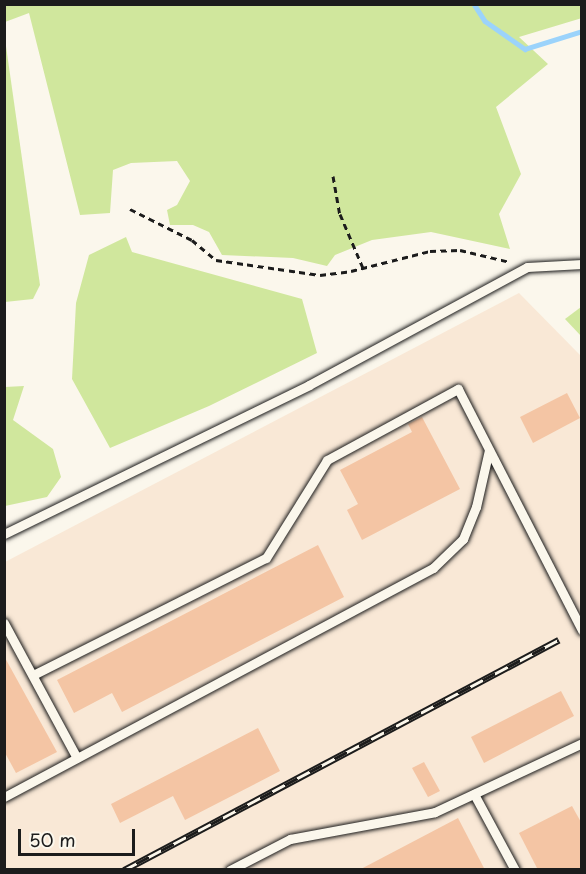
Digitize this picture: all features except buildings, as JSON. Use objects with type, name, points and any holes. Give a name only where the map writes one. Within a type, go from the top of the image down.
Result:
[{"type":"lane","points":[[4,534],[309,385],[527,267],[582,264]]},
{"type":"lane","points":[[34,674],[266,558],[327,460],[458,389],[582,630]]},
{"type":"lane","points":[[4,797],[433,567],[463,539],[476,507],[489,450]]},
{"type":"lane","points":[[4,623],[34,674],[77,758]]},
{"type":"lane","points":[[230,870],[290,838],[435,812],[582,743]]},
{"type":"lane","points":[[474,794],[515,870]]},
{"type":"path","points":[[333,176],[340,214],[363,268]]},
{"type":"path","points":[[130,209],[192,240],[216,260],[320,275],[363,268],[430,251],[460,250],[527,267]]},
{"type":"shaded area","points":[[519,293],[581,356],[581,869],[5,870],[5,562]]},
{"type":"green space","points":[[5,4],[581,4],[582,18],[519,37],[548,64],[496,107],[521,174],[499,214],[510,249],[431,232],[372,240],[335,255],[327,266],[293,258],[222,255],[209,232],[193,225],[170,225],[167,210],[177,205],[190,181],[177,161],[131,163],[113,170],[110,213],[80,215],[29,13],[5,22]]},
{"type":"green space","points":[[4,32],[40,285],[33,299],[5,302]]},
{"type":"green space","points":[[126,237],[132,252],[302,299],[317,353],[209,406],[110,448],[72,379],[76,303],[89,255]]},
{"type":"green space","points":[[581,307],[581,336],[565,319]]},
{"type":"green space","points":[[24,386],[13,420],[53,449],[61,477],[47,497],[5,506],[5,387]]},
{"type":"waterway","points":[[474,4],[485,21],[525,49],[582,31]]},
{"type":"railway","points":[[124,870],[559,640]]}]
